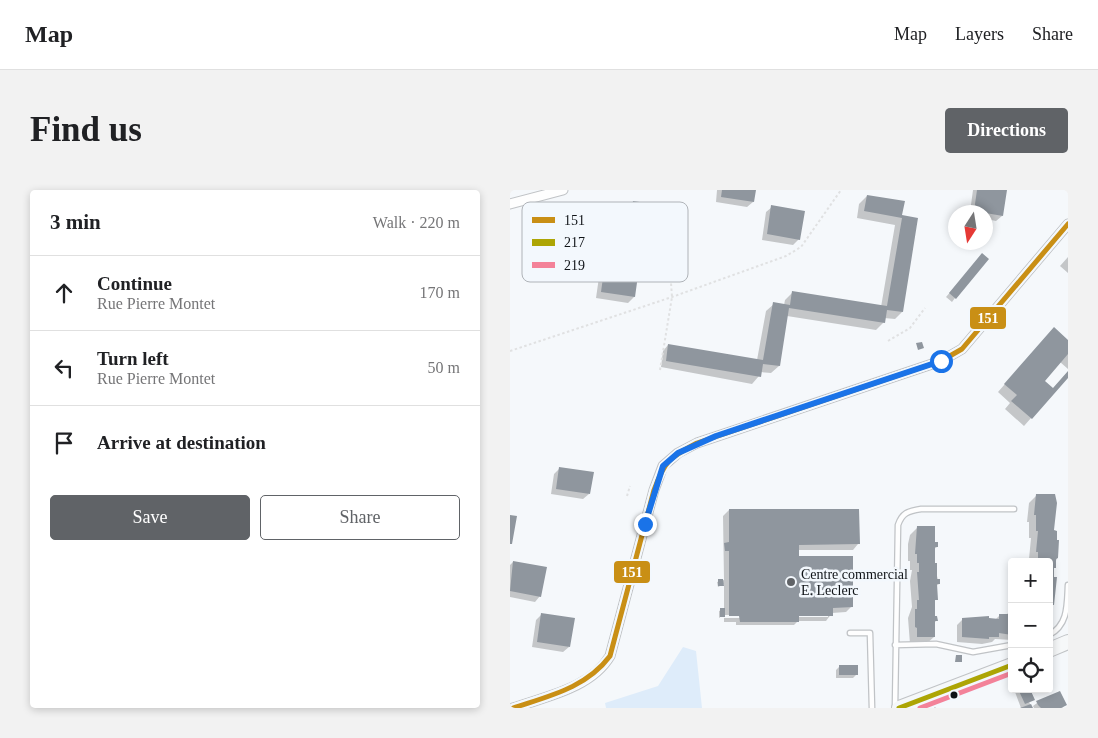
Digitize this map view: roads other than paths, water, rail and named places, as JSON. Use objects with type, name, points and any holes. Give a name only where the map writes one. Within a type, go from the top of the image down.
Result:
[{"type":"main road","points":[[1053,648],[1068,642]]},
{"type":"main road","points":[[897,708],[929,703],[1008,667]]},
{"type":"street","points":[[510,204],[563,190]]},
{"type":"street","points":[[513,708],[567,689],[588,679],[603,668],[610,656],[654,490],[663,466],[678,453],[716,436],[941,361],[962,349],[1068,224]]},
{"type":"lane","points":[[897,708],[895,645],[898,526],[901,518],[907,511],[920,509],[1014,509]]},
{"type":"lane","points":[[1053,633],[1061,629],[1064,621],[1068,585]]},
{"type":"lane","points":[[850,633],[870,633],[872,708]]},
{"type":"lane","points":[[895,645],[936,644],[973,652],[1008,646]]},
{"type":"place","name":"Centre commercial E. Leclerc","points":[[791,582]]}]
